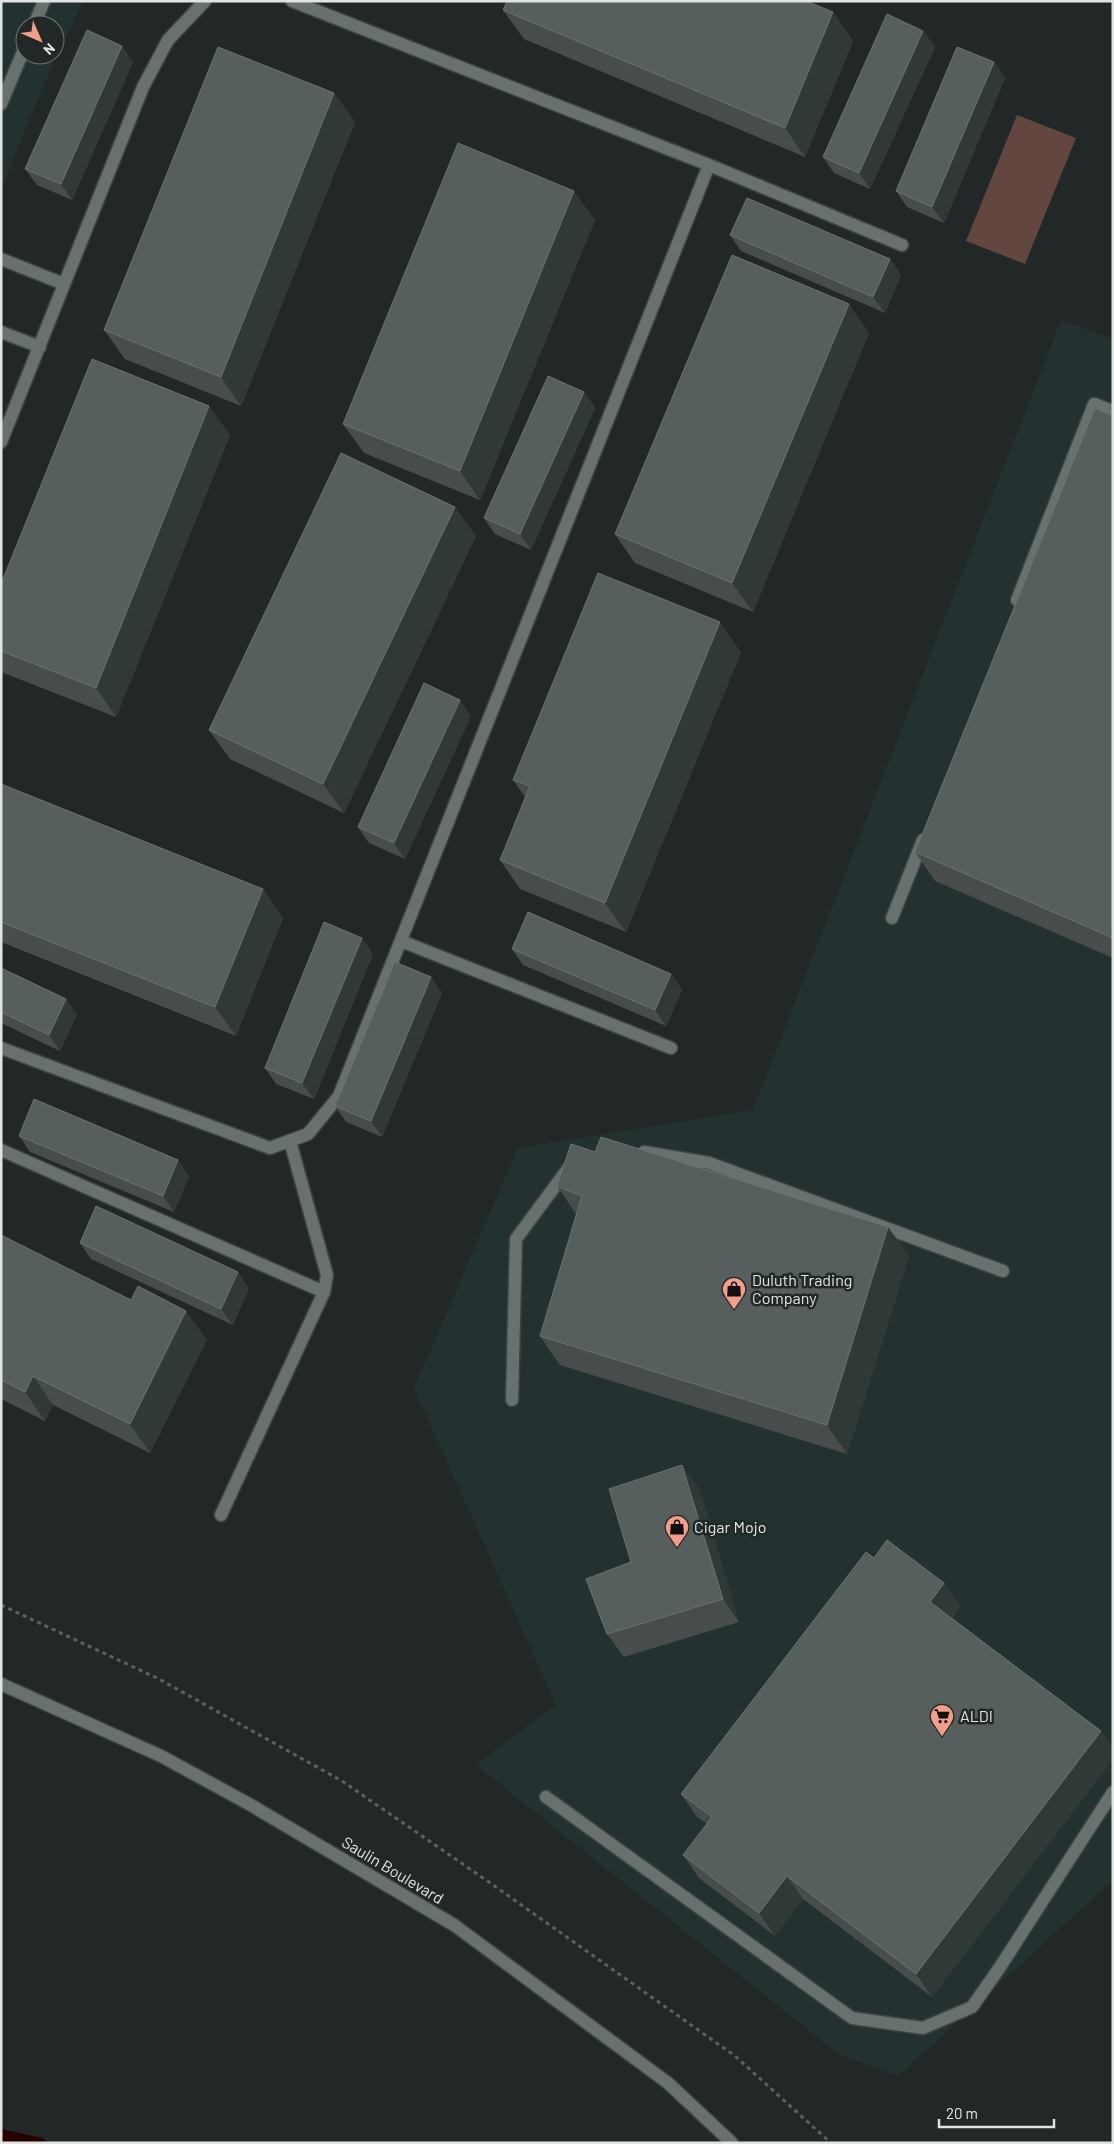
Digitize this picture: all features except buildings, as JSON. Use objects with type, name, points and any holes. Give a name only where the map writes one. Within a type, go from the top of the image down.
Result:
[{"type":"street","points":[[38,15],[44,1]]},
{"type":"street","points":[[1,442],[144,87],[168,40],[205,1]]},
{"type":"street","points":[[292,1],[709,165],[902,245]]},
{"type":"street","points":[[1,104],[17,65]]},
{"type":"street","points":[[1,1048],[270,1148],[308,1134],[339,1096],[709,165]]},
{"type":"street","points":[[1,259],[64,284]]},
{"type":"street","points":[[1,332],[40,347]]},
{"type":"street","points":[[1011,615],[1094,404],[1113,411]]},
{"type":"street","points":[[892,918],[928,826]]},
{"type":"street","points":[[401,941],[671,1048]]},
{"type":"street","points":[[221,1515],[324,1292],[327,1275],[290,1141]]},
{"type":"street","points":[[1,1150],[324,1292]]},
{"type":"street","points":[[633,1151],[709,1163],[1004,1272]]},
{"type":"street","points":[[512,1400],[516,1239],[568,1166],[583,1160]]},
{"type":"street","name":"Saulin Boulevard","points":[[1,1684],[161,1756],[257,1808],[454,1925],[668,2083],[732,2143]]},
{"type":"street","points":[[546,1797],[852,2018],[924,2028],[972,2007],[1113,1792]]},
{"type":"path","points":[[1,1606],[159,1679],[342,1781],[736,2056],[831,2143]]},
{"type":"shaded area","points":[[1,1],[84,1],[65,38],[65,15],[15,15],[15,65],[52,65],[1,189]]},
{"type":"shaded area","points":[[1017,115],[1076,138],[1025,264],[966,241]]},
{"type":"shaded area","points":[[1061,320],[1113,339],[1113,1880],[898,2076],[839,2054],[476,1765],[556,1705],[414,1388],[518,1148],[753,1110]]},
{"type":"shaded area","points":[[1,2129],[43,2138],[48,2143],[1,2143]]},
{"type":"place","name":"Duluth Trading Company","points":[[734,1310]]},
{"type":"place","name":"Cigar Mojo","points":[[677,1548]]},
{"type":"place","name":"ALDI","points":[[942,1737]]}]
